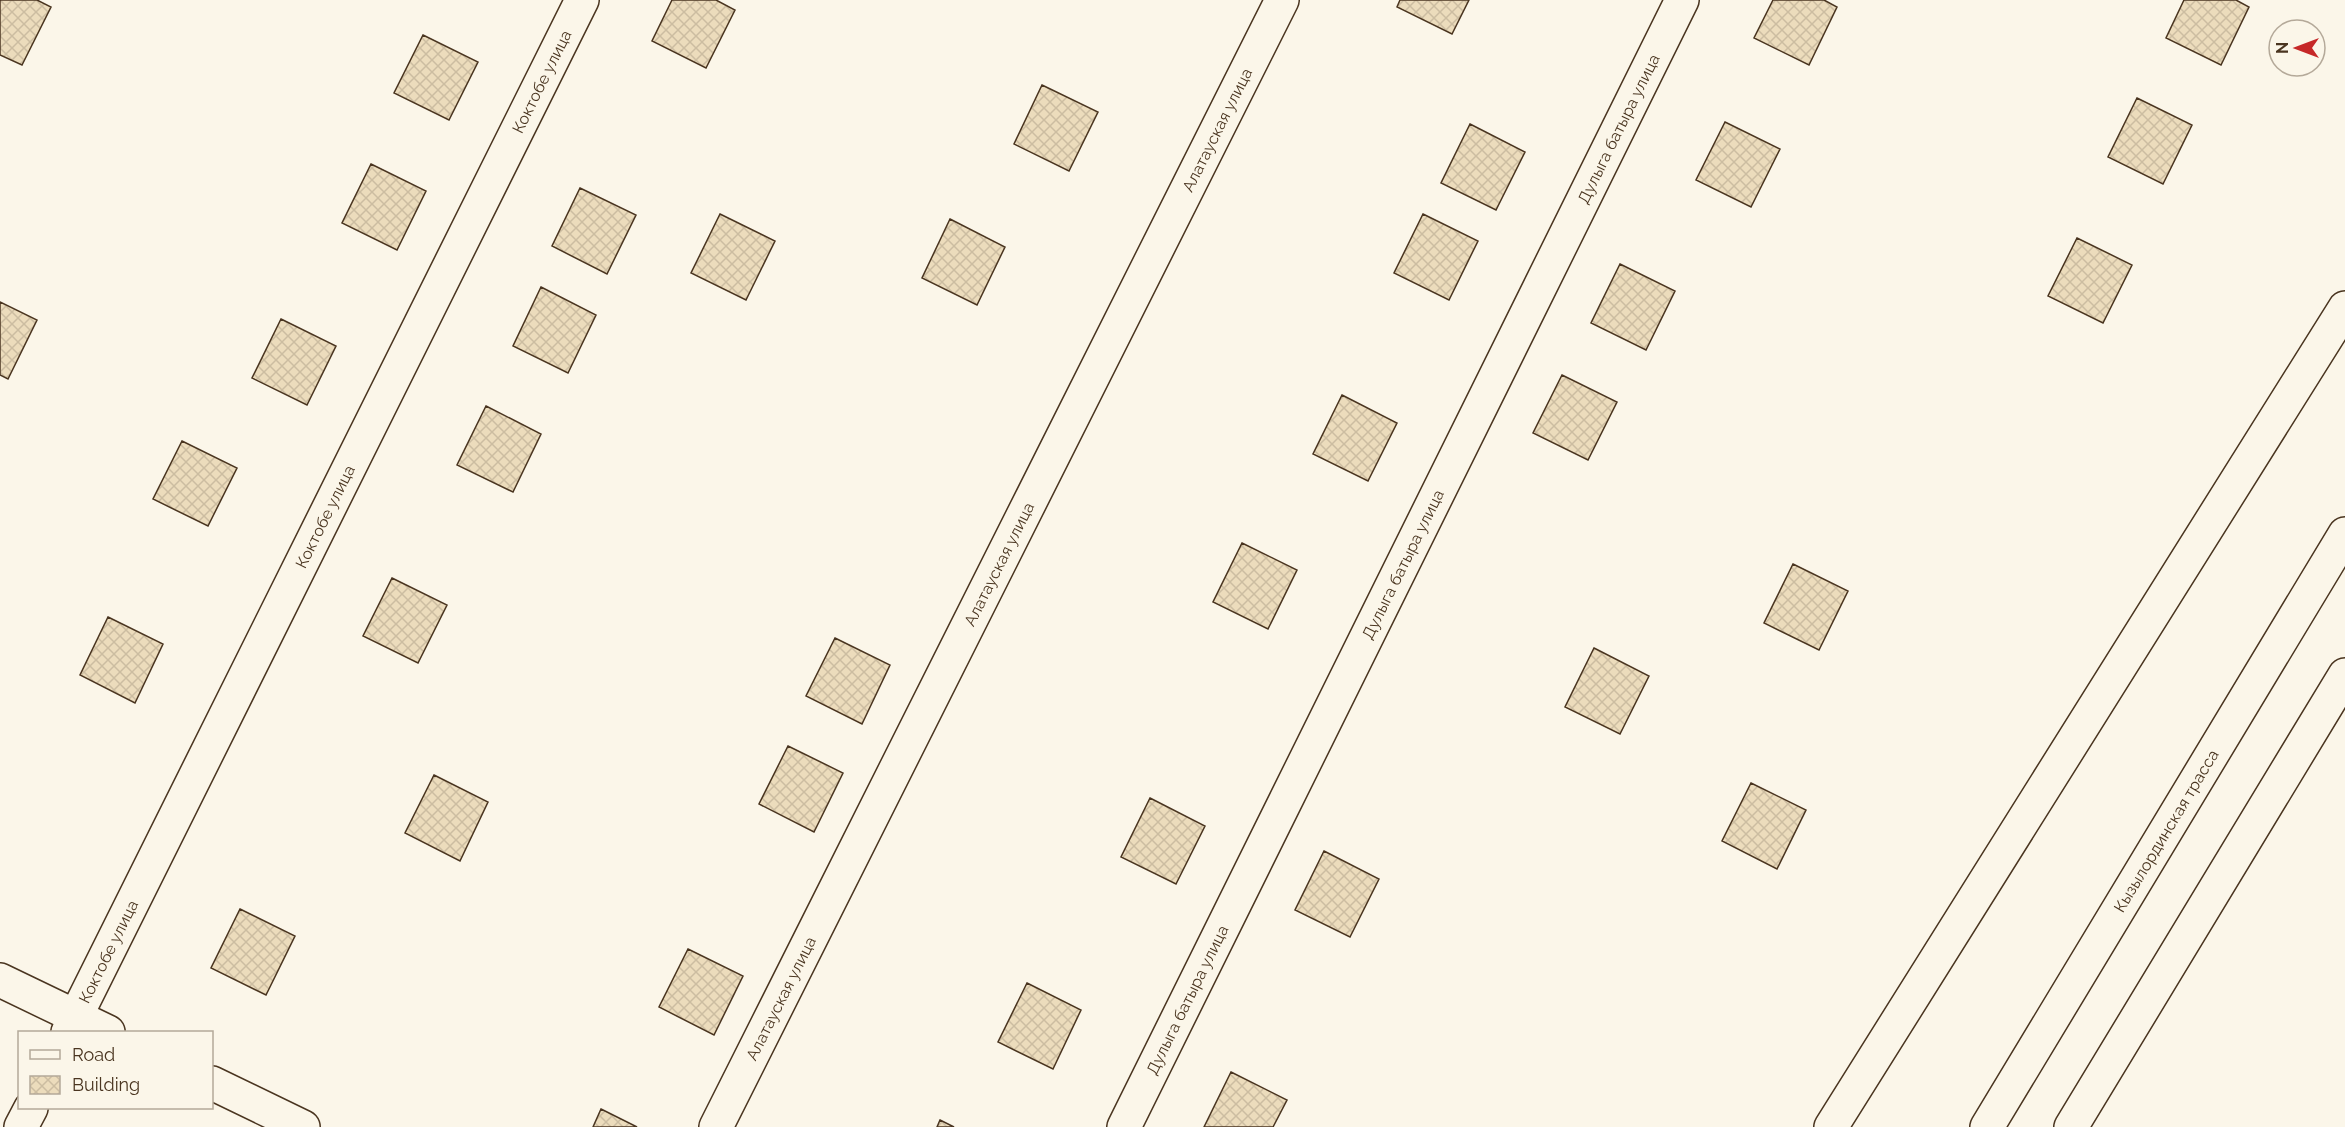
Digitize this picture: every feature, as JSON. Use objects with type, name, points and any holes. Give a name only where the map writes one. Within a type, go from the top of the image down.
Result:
[{"type":"main road","name":"Коктобе улица","points":[[72,1025],[582,0]]},
{"type":"main road","name":"Алатауская улица","points":[[716,1127],[1282,0]]},
{"type":"main road","name":"Дулыга батыра улица","points":[[1124,1127],[1682,0]]},
{"type":"main road","points":[[1831,1127],[2345,308]]},
{"type":"main road","name":"Кызылординская трасса","points":[[1987,1127],[2345,534]]},
{"type":"main road","points":[[2071,1127],[2345,675]]},
{"type":"main road","points":[[2247,836],[2345,715]]},
{"type":"main road","points":[[0,980],[72,1025],[103,1031]]},
{"type":"main road","points":[[213,1083],[303,1127]]},
{"type":"main road","points":[[21,1127],[30,1109]]},
{"type":"building","points":[[0,0],[37,0],[51,7],[22,65],[0,55]]},
{"type":"building","points":[[672,0],[716,0],[735,10],[706,68],[652,41]]},
{"type":"building","points":[[1400,0],[1469,0],[1452,34],[1397,7]]},
{"type":"building","points":[[1773,0],[1824,0],[1837,7],[1809,65],[1754,38]]},
{"type":"building","points":[[2184,0],[2236,0],[2249,7],[2221,65],[2166,38]]},
{"type":"building","points":[[423,35],[478,62],[449,120],[394,93]]},
{"type":"building","points":[[1042,85],[1098,112],[1069,171],[1014,144]]},
{"type":"building","points":[[2137,98],[2192,125],[2163,184],[2108,157]]},
{"type":"building","points":[[1725,122],[1780,149],[1751,207],[1696,180]]},
{"type":"building","points":[[1470,124],[1525,152],[1496,210],[1441,183]]},
{"type":"building","points":[[371,164],[426,191],[397,250],[342,223]]},
{"type":"building","points":[[580,188],[636,215],[607,274],[552,246]]},
{"type":"building","points":[[720,214],[775,241],[746,300],[691,273]]},
{"type":"building","points":[[1423,214],[1478,241],[1449,300],[1394,273]]},
{"type":"building","points":[[950,219],[1005,247],[977,305],[922,278]]},
{"type":"building","points":[[2077,238],[2132,265],[2103,323],[2048,296]]},
{"type":"building","points":[[1620,264],[1675,291],[1646,350],[1591,323]]},
{"type":"building","points":[[541,287],[596,315],[568,373],[513,346]]},
{"type":"building","points":[[0,302],[37,320],[8,379],[0,375]]},
{"type":"building","points":[[281,319],[336,346],[307,405],[252,378]]},
{"type":"building","points":[[1562,375],[1617,402],[1588,460],[1533,433]]},
{"type":"building","points":[[1342,395],[1397,423],[1368,481],[1313,454]]},
{"type":"building","points":[[486,406],[541,434],[513,492],[457,465]]},
{"type":"building","points":[[182,441],[237,468],[208,526],[153,499]]},
{"type":"building","points":[[1242,543],[1297,570],[1268,629],[1213,602]]},
{"type":"building","points":[[1793,564],[1848,591],[1819,650],[1764,623]]},
{"type":"building","points":[[392,578],[447,605],[418,663],[363,636]]},
{"type":"building","points":[[108,617],[163,644],[135,703],[80,675]]},
{"type":"building","points":[[835,638],[890,665],[862,724],[806,696]]},
{"type":"building","points":[[1594,648],[1649,676],[1620,734],[1565,707]]},
{"type":"building","points":[[788,746],[843,773],[814,832],[759,804]]},
{"type":"building","points":[[434,775],[488,802],[460,861],[405,833]]},
{"type":"building","points":[[1751,783],[1806,810],[1777,869],[1722,841]]},
{"type":"building","points":[[1150,798],[1205,826],[1176,884],[1121,857]]},
{"type":"building","points":[[1324,851],[1379,879],[1350,937],[1295,910]]},
{"type":"building","points":[[240,909],[295,936],[266,995],[211,968]]},
{"type":"building","points":[[688,949],[743,976],[714,1035],[659,1007]]},
{"type":"building","points":[[1027,983],[1081,1010],[1053,1069],[998,1042]]},
{"type":"building","points":[[1231,1072],[1287,1100],[1273,1127],[1204,1127]]},
{"type":"building","points":[[601,1109],[637,1127],[593,1127]]},
{"type":"building","points":[[940,1120],[954,1127],[937,1127]]}]
